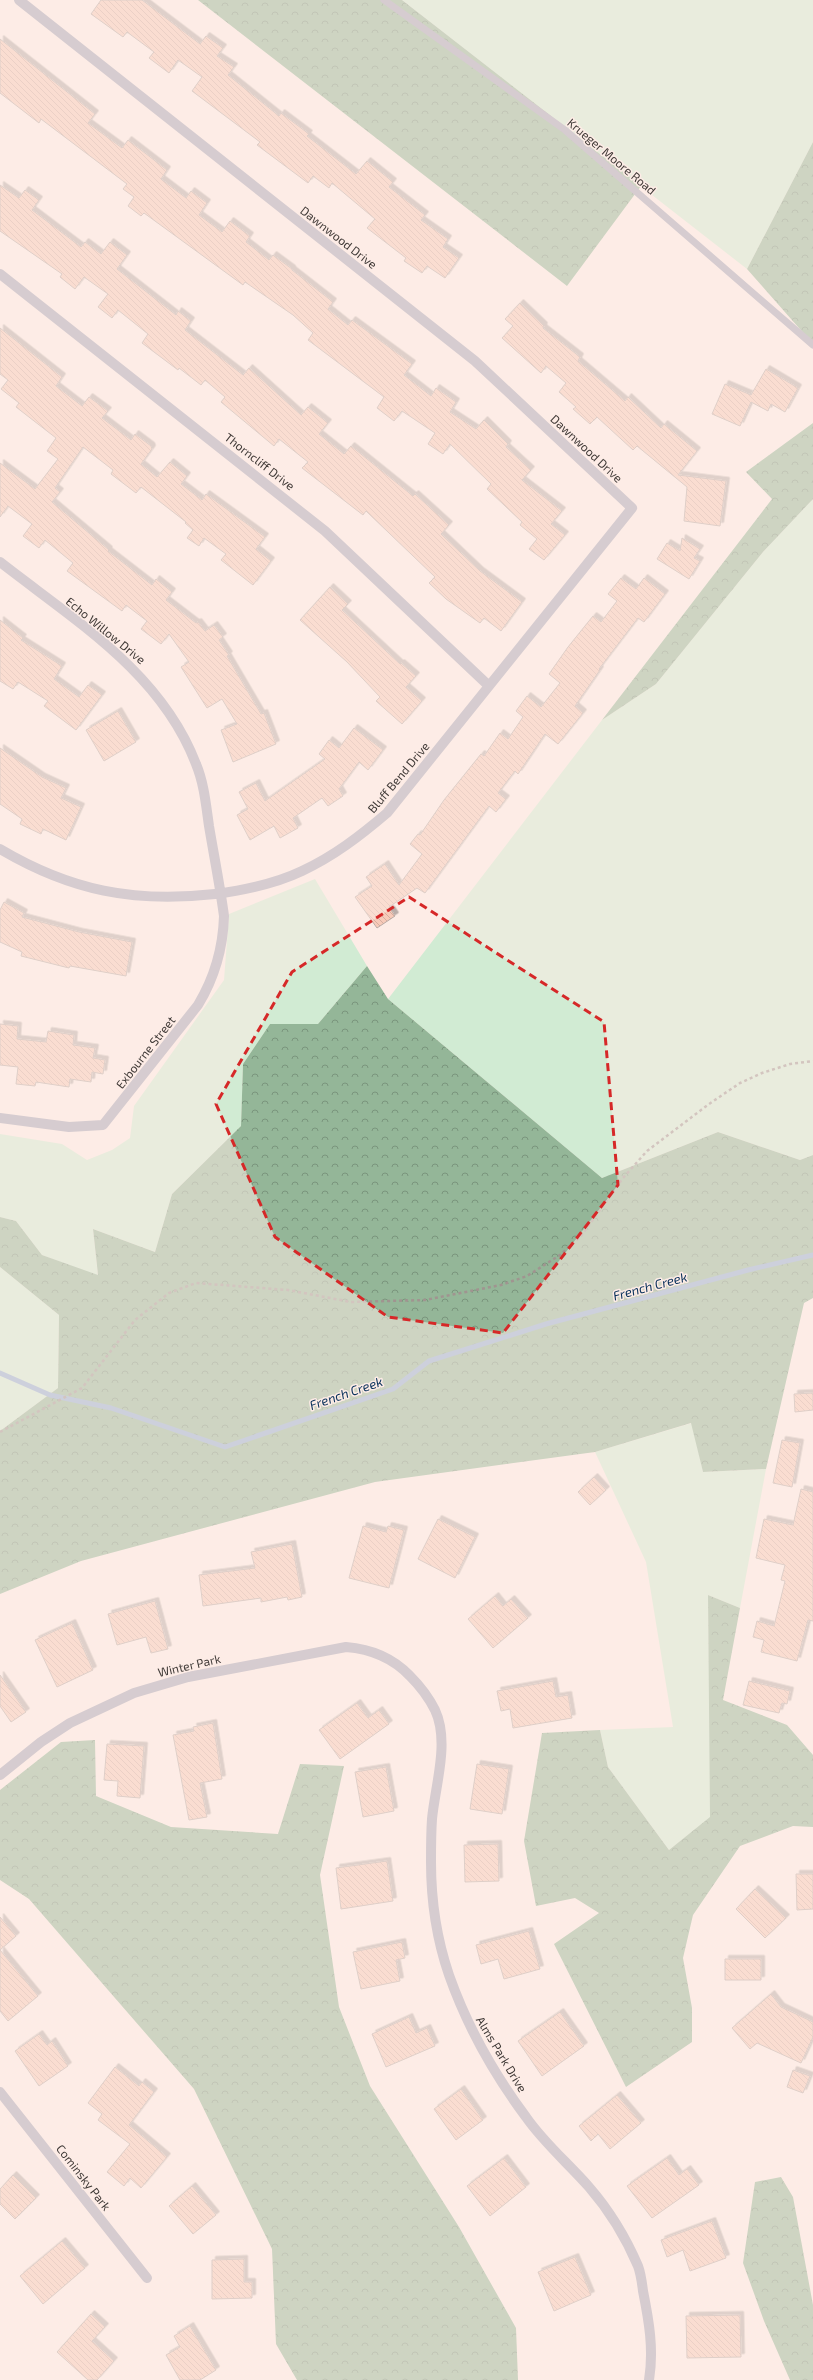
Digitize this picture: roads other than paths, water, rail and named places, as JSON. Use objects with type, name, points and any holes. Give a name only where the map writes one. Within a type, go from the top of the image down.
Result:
[{"type":"street","name":"Dawnwood Drive","points":[[19,0],[475,361],[632,508]]},
{"type":"street","name":"Thorncliff Drive","points":[[0,274],[325,531],[490,686]]},
{"type":"street","name":"Bluff Bend Drive","points":[[0,849],[53,876],[111,893],[147,897],[187,897],[221,893],[272,883],[302,872],[355,840],[387,813],[632,508]]},
{"type":"street","name":"Echo Willow Drive","points":[[0,562],[129,663],[159,698],[196,763],[204,791],[221,893]]},
{"type":"street","name":"Exbourne Street","points":[[0,1118],[69,1127],[103,1125],[198,1006],[206,992],[213,978],[222,948],[224,916],[221,893]]},
{"type":"street","name":"Winter Park","points":[[0,1776],[41,1742],[70,1723],[107,1704],[161,1684],[346,1647],[373,1651],[402,1668]]},
{"type":"street","name":"Alms Park Drive","points":[[402,1668],[417,1683],[435,1711],[440,1728],[441,1768],[432,1819],[431,1864],[436,1922],[449,1974],[465,2017],[497,2074],[531,2124],[553,2150],[589,2186],[612,2217],[626,2241],[639,2268],[649,2325],[651,2349],[649,2380]]},
{"type":"street","name":"Cominsky Park","points":[[0,2092],[147,2278]]},
{"type":"lane","name":"Krueger Moore Road","points":[[384,0],[458,55],[565,130],[813,345]]},
{"type":"waterway","name":"French Creek","points":[[0,1373],[50,1395],[111,1408],[225,1447],[393,1389],[429,1361],[546,1324],[748,1270],[813,1255]]}]
